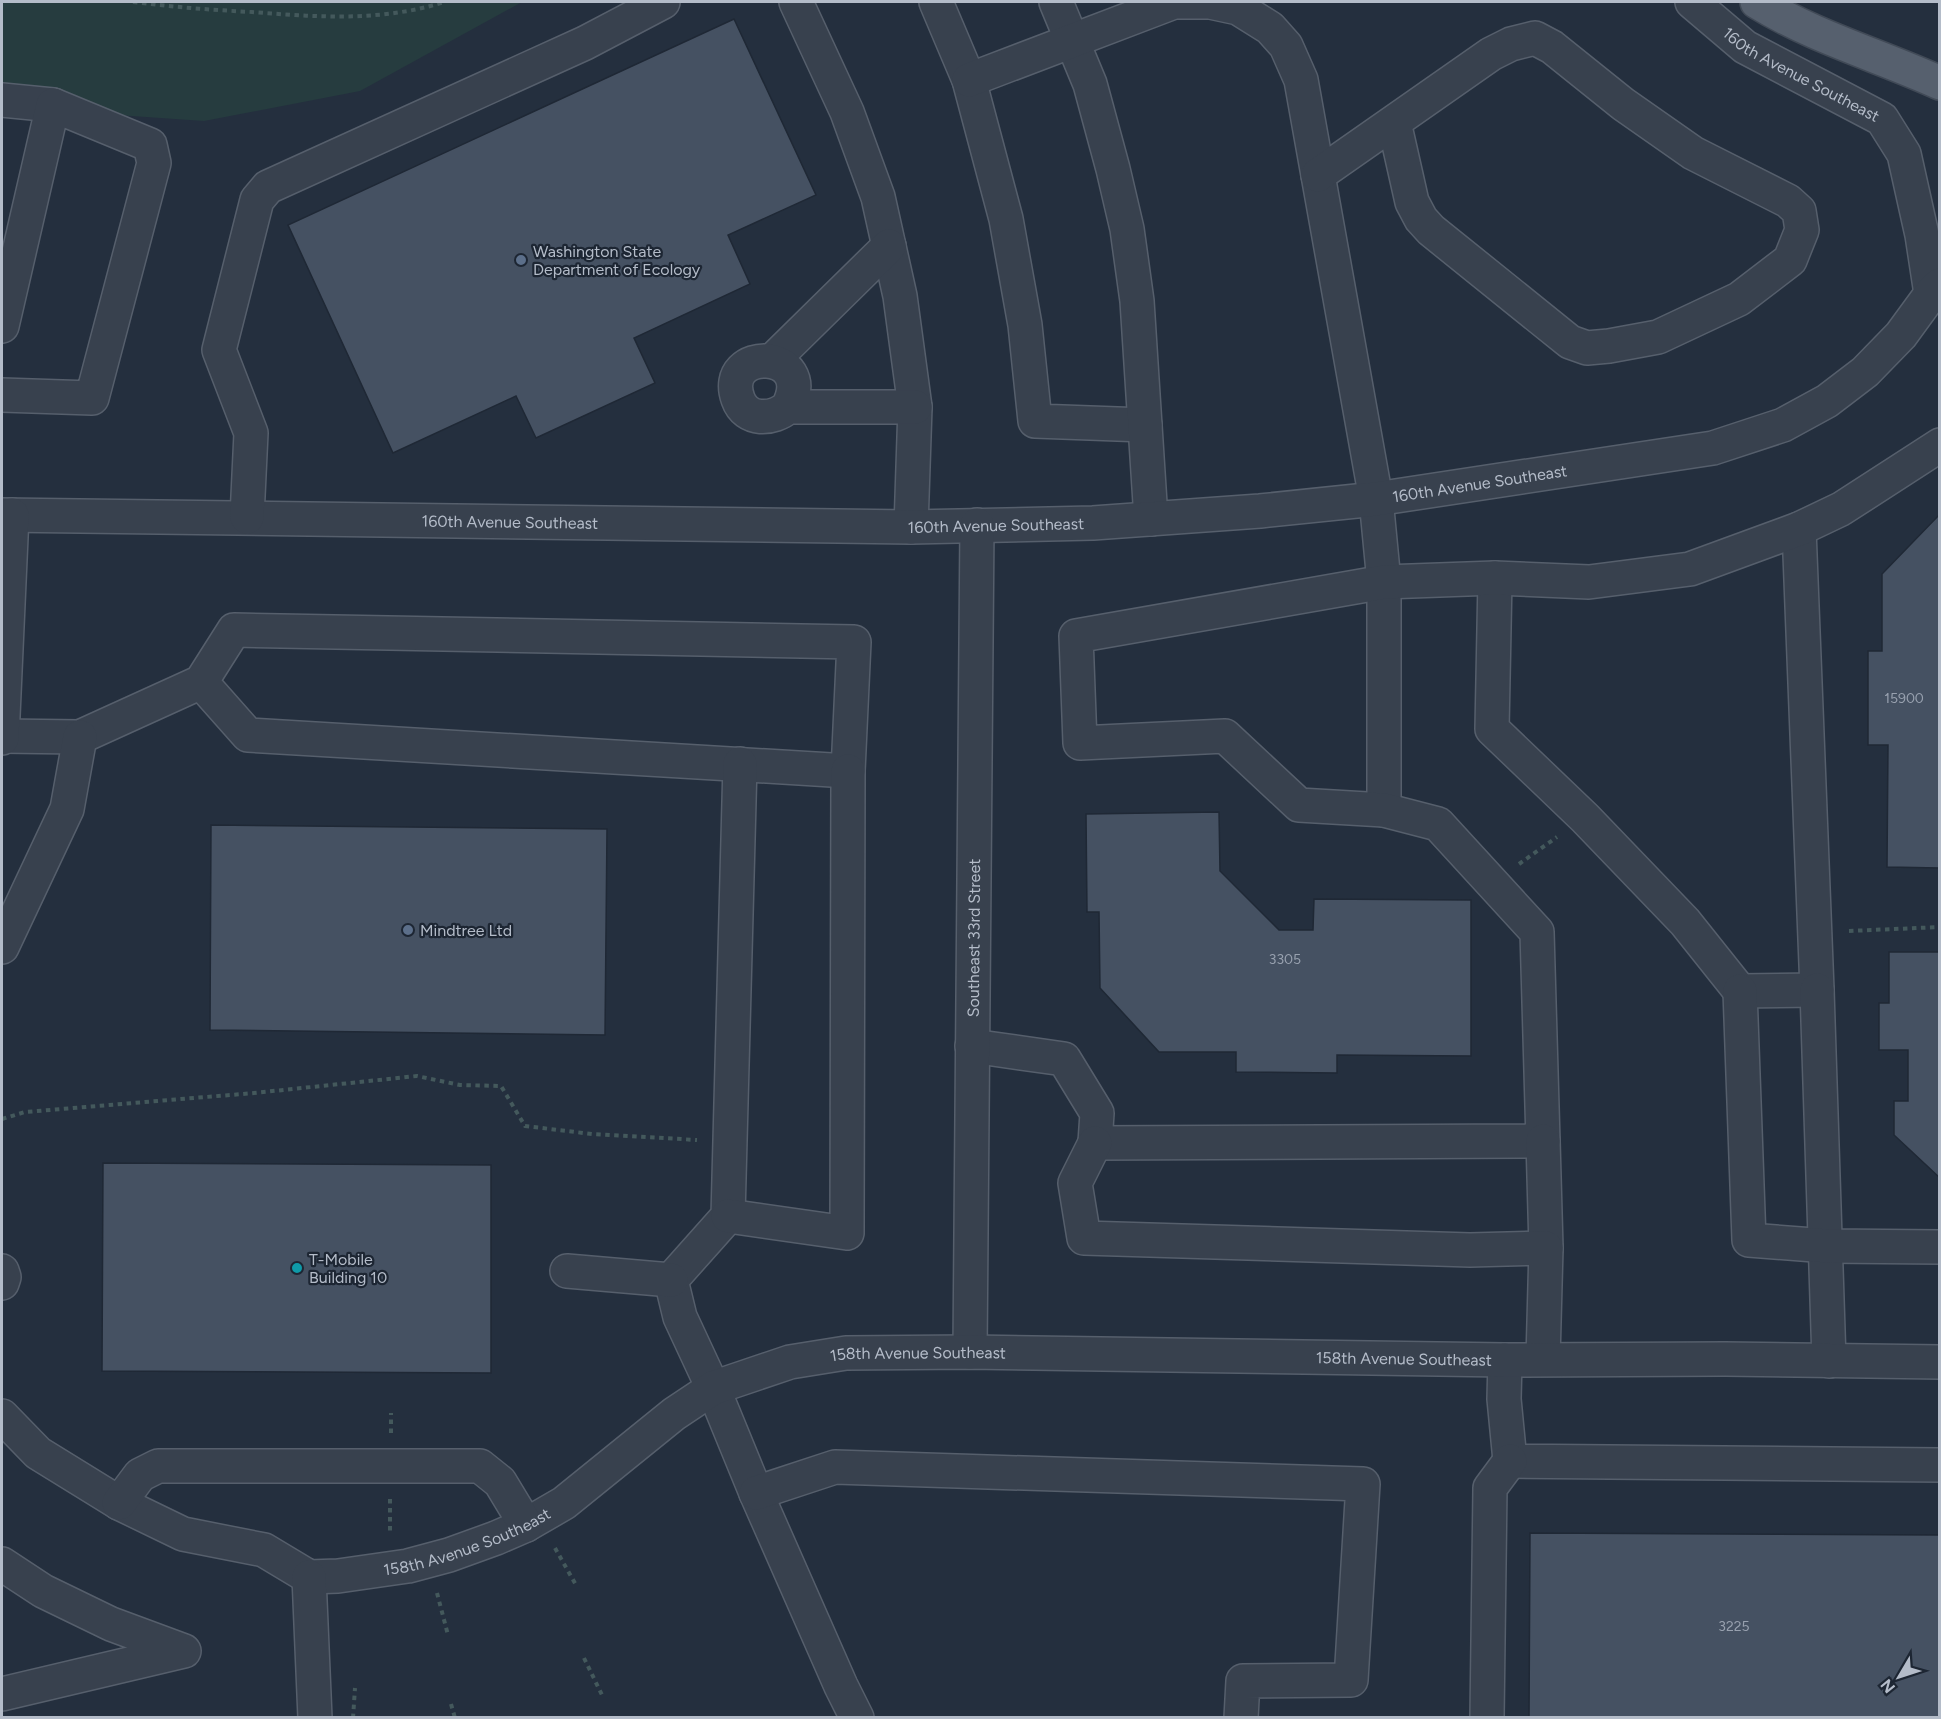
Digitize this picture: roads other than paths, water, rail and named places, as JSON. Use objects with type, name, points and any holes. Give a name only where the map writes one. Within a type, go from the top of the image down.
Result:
[{"type":"main road","points":[[1757,2],[1837,42],[1940,82]]},
{"type":"street","points":[[247,517],[251,433],[219,350],[257,200],[268,187],[585,43],[663,2]]},
{"type":"street","points":[[796,2],[847,112],[878,197],[900,296],[915,407],[911,526]]},
{"type":"street","points":[[936,2],[969,80],[1006,219],[1025,325],[1035,422],[1145,425]]},
{"type":"street","points":[[1056,2],[1090,84],[1127,230],[1137,301],[1151,519]]},
{"type":"street","points":[[969,80],[1072,41],[1157,5],[1174,2],[1210,2],[1258,11],[1269,28],[1286,46],[1301,80],[1376,498],[1384,582],[1384,810]]},
{"type":"street","name":"160th Avenue Southeast","points":[[7,515],[911,526],[1093,523],[1260,512],[1376,498],[1713,448],[1783,425],[1827,401],[1865,372],[1901,335],[1936,283],[1922,235],[1904,154],[1882,119],[1745,48],[1692,2]]},
{"type":"street","points":[[1318,175],[1491,54],[1511,44],[1535,38],[1552,47],[1623,104],[1692,153],[1788,201],[1799,211],[1802,230],[1790,260],[1739,299],[1658,337],[1587,348],[1570,342],[1431,230],[1421,219],[1412,202],[1394,122]]},
{"type":"street","points":[[2,100],[52,105],[150,145],[154,163],[92,398],[2,394]]},
{"type":"street","points":[[2,326],[52,105]]},
{"type":"street","points":[[772,360],[889,246]]},
{"type":"street","points":[[761,359],[772,360],[783,365],[794,385],[793,396],[788,407],[769,418],[757,417],[747,412],[739,403],[736,392],[736,381],[742,370],[750,363],[761,359]]},
{"type":"street","points":[[788,407],[915,407]]},
{"type":"street","points":[[1543,1359],[1546,1248],[1537,932],[1437,824],[1384,810],[1299,805],[1225,736],[1080,743],[1076,636],[1384,582],[1495,578],[1589,582],[1690,568],[1799,529],[1841,508],[1940,445]]},
{"type":"street","points":[[7,515],[2,737],[80,737],[201,682],[234,630],[854,642],[848,771],[848,1233],[728,1216]]},
{"type":"street","name":"Southeast 33rd Street","points":[[970,1352],[977,525]]},
{"type":"street","points":[[1799,529],[1827,1246],[1829,1361]]},
{"type":"street","points":[[1495,578],[1492,729],[1585,818],[1685,922],[1740,991],[1749,1240],[1827,1246],[1940,1247]]},
{"type":"street","points":[[201,682],[248,735],[848,771]]},
{"type":"street","points":[[2,948],[67,809],[80,737]]},
{"type":"street","points":[[670,1280],[728,1216],[740,764]]},
{"type":"street","points":[[1740,991],[1817,990]]},
{"type":"street","points":[[972,1046],[1064,1059],[1096,1113],[1095,1143],[1075,1183],[1084,1238],[1470,1251],[1546,1248]]},
{"type":"street","points":[[1095,1143],[1543,1141]]},
{"type":"street","points":[[2,1271],[4,1277],[2,1283]]},
{"type":"street","points":[[567,1271],[670,1280]]},
{"type":"street","points":[[670,1280],[680,1317],[857,1718]]},
{"type":"street","name":"158th Avenue Southeast","points":[[309,1577],[339,1576],[408,1566],[449,1555],[526,1525],[564,1503],[674,1414],[713,1388],[790,1362],[846,1353],[970,1352],[1505,1360],[1940,1362]]},
{"type":"street","points":[[1487,1718],[1490,1488],[1510,1461],[1504,1399],[1505,1360]]},
{"type":"street","points":[[2,1416],[38,1453],[120,1503],[183,1534],[264,1550],[309,1577],[315,1718]]},
{"type":"street","points":[[1510,1461],[1940,1465]]},
{"type":"street","points":[[120,1503],[140,1475],[158,1466],[480,1466],[500,1482],[526,1525]]},
{"type":"street","points":[[756,1493],[835,1467],[1363,1484],[1351,1680],[1242,1681],[1241,1718]]},
{"type":"street","points":[[2,1564],[43,1591],[111,1624],[184,1651],[2,1694]]},
{"type":"street","points":[[2,1706],[5,1718]]},
{"type":"place","name":"Washington State Department of Ecology","points":[[521,260]]},
{"type":"place","name":"Mindtree Ltd","points":[[408,930]]},
{"type":"place","name":"T-Mobile Building 10","points":[[297,1268]]}]
